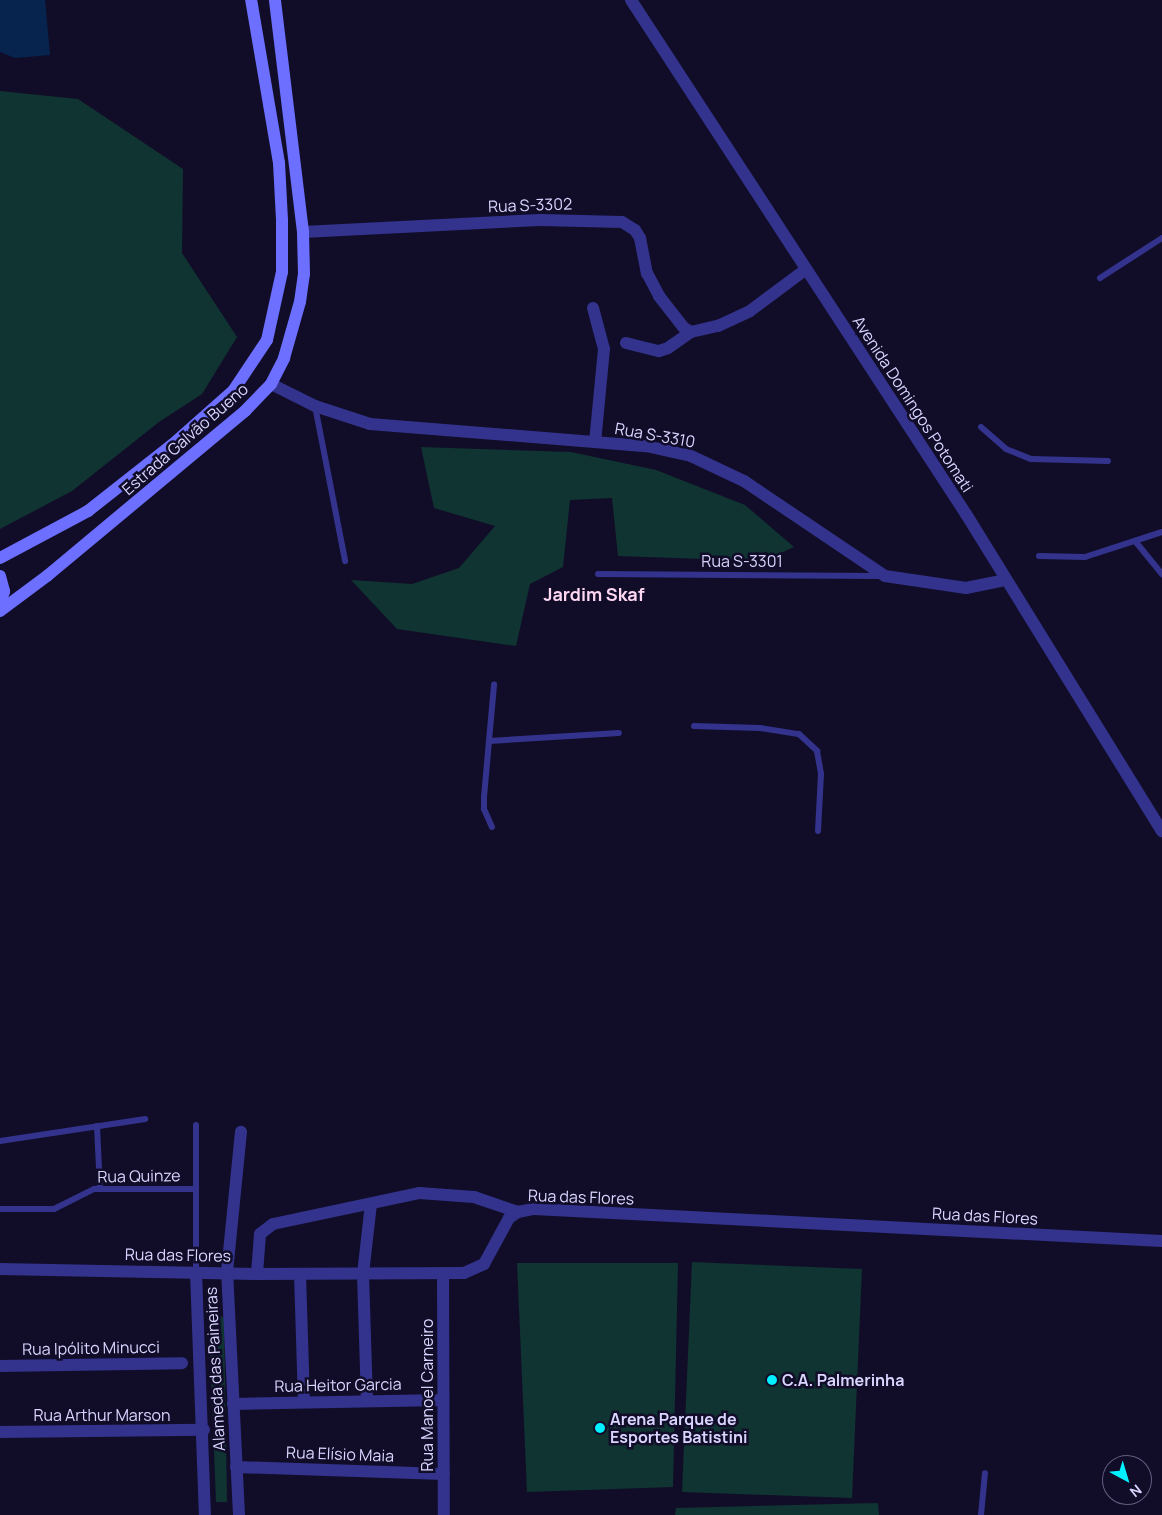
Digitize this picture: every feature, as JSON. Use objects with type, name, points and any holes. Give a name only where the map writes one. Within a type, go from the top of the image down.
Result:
[{"type":"main road","name":"Estrada Galvão Bueno","points":[[0,558],[88,511],[172,445],[233,391],[267,340],[282,272],[282,220],[279,163],[251,0]]},
{"type":"main road","name":"Estrada Galvão Bueno","points":[[0,611],[214,438],[271,384],[284,358],[296,320],[304,274],[303,232],[275,0]]},
{"type":"main road","points":[[0,576],[4,591],[0,606]]},
{"type":"street","name":"Avenida Domingos Potomati","points":[[631,0],[1006,580],[1162,831]]},
{"type":"street","name":"Rua S-3302","points":[[303,232],[540,220],[622,222],[635,230],[640,238],[647,273],[659,296],[682,326],[692,332]]},
{"type":"street","points":[[626,343],[659,351],[680,343],[692,332],[718,326],[750,310],[805,270]]},
{"type":"street","points":[[593,308],[604,349],[595,442]]},
{"type":"street","name":"Rua S-3310","points":[[271,384],[315,406],[370,424],[646,446],[711,463],[785,507],[885,576],[939,586],[966,588],[1006,580]]},
{"type":"street","name":"Alameda das Paineiras","points":[[239,1515],[227,1272],[241,1132]]},
{"type":"street","points":[[257,1274],[257,1242],[266,1228],[419,1193],[456,1194],[486,1200],[518,1212]]},
{"type":"street","points":[[367,1401],[363,1274],[371,1204]]},
{"type":"street","name":"Rua das Flores","points":[[0,1269],[257,1274],[464,1273],[484,1264],[505,1224],[518,1212],[534,1209],[1162,1241]]},
{"type":"street","name":"Alameda das Paineiras","points":[[196,1272],[204,1430],[205,1515]]},
{"type":"street","points":[[300,1274],[304,1402]]},
{"type":"street","name":"Rua Manoel Carneiro","points":[[443,1274],[444,1515]]},
{"type":"street","name":"Rua Ipólito Minucci","points":[[0,1366],[182,1363]]},
{"type":"street","name":"Rua Heitor Garcia","points":[[234,1404],[443,1400]]},
{"type":"street","name":"Rua Arthur Marson","points":[[0,1432],[204,1430]]},
{"type":"street","name":"Rua Elísio Maia","points":[[236,1467],[444,1474]]},
{"type":"lane","points":[[1100,278],[1162,238]]},
{"type":"lane","points":[[315,406],[344,561]]},
{"type":"lane","points":[[981,427],[1006,449],[1031,459],[1108,461]]},
{"type":"lane","points":[[1039,556],[1085,558],[1162,532]]},
{"type":"lane","points":[[1135,541],[1162,574]]},
{"type":"lane","name":"Rua S-3301","points":[[598,574],[885,576]]},
{"type":"lane","points":[[492,827],[484,809],[494,684]]},
{"type":"lane","points":[[694,726],[760,728],[799,734],[817,751],[820,767],[818,831]]},
{"type":"lane","points":[[489,742],[619,733]]},
{"type":"lane","points":[[0,1141],[145,1119]]},
{"type":"lane","points":[[196,1125],[194,1189],[196,1272]]},
{"type":"lane","points":[[98,1126],[100,1189]]},
{"type":"lane","name":"Rua Quinze","points":[[0,1209],[54,1209],[83,1193],[100,1189],[194,1189]]},
{"type":"lane","points":[[981,1515],[985,1473]]},
{"type":"green space","points":[[0,91],[78,99],[183,169],[182,253],[237,337],[202,394],[159,422],[72,491],[0,529]]},
{"type":"green space","points":[[421,447],[571,452],[656,470],[745,505],[794,547],[763,561],[618,556],[612,498],[570,500],[563,567],[530,584],[516,646],[397,629],[351,580],[412,584],[459,568],[495,526],[434,508]]},
{"type":"green space","name":"C.A. Palmerinha","points":[[692,1262],[862,1269],[852,1498],[682,1492]]},
{"type":"green space","name":"Arena Parque de Esportes Batistini","points":[[517,1263],[678,1263],[673,1487],[527,1492]]},
{"type":"green space","points":[[214,1312],[224,1318],[227,1502],[216,1502],[209,1322]]},
{"type":"green space","points":[[878,1503],[879,1515],[675,1515],[676,1508]]},
{"type":"water","points":[[0,0],[45,0],[50,55],[15,58],[0,52]]},
{"type":"place","name":"C.A. Palmerinha","points":[[772,1380]]},
{"type":"place","name":"Arena Parque de Esportes Batistini","points":[[600,1428]]},
{"type":"district","name":"Jardim Skaf","points":[[594,594]]}]
